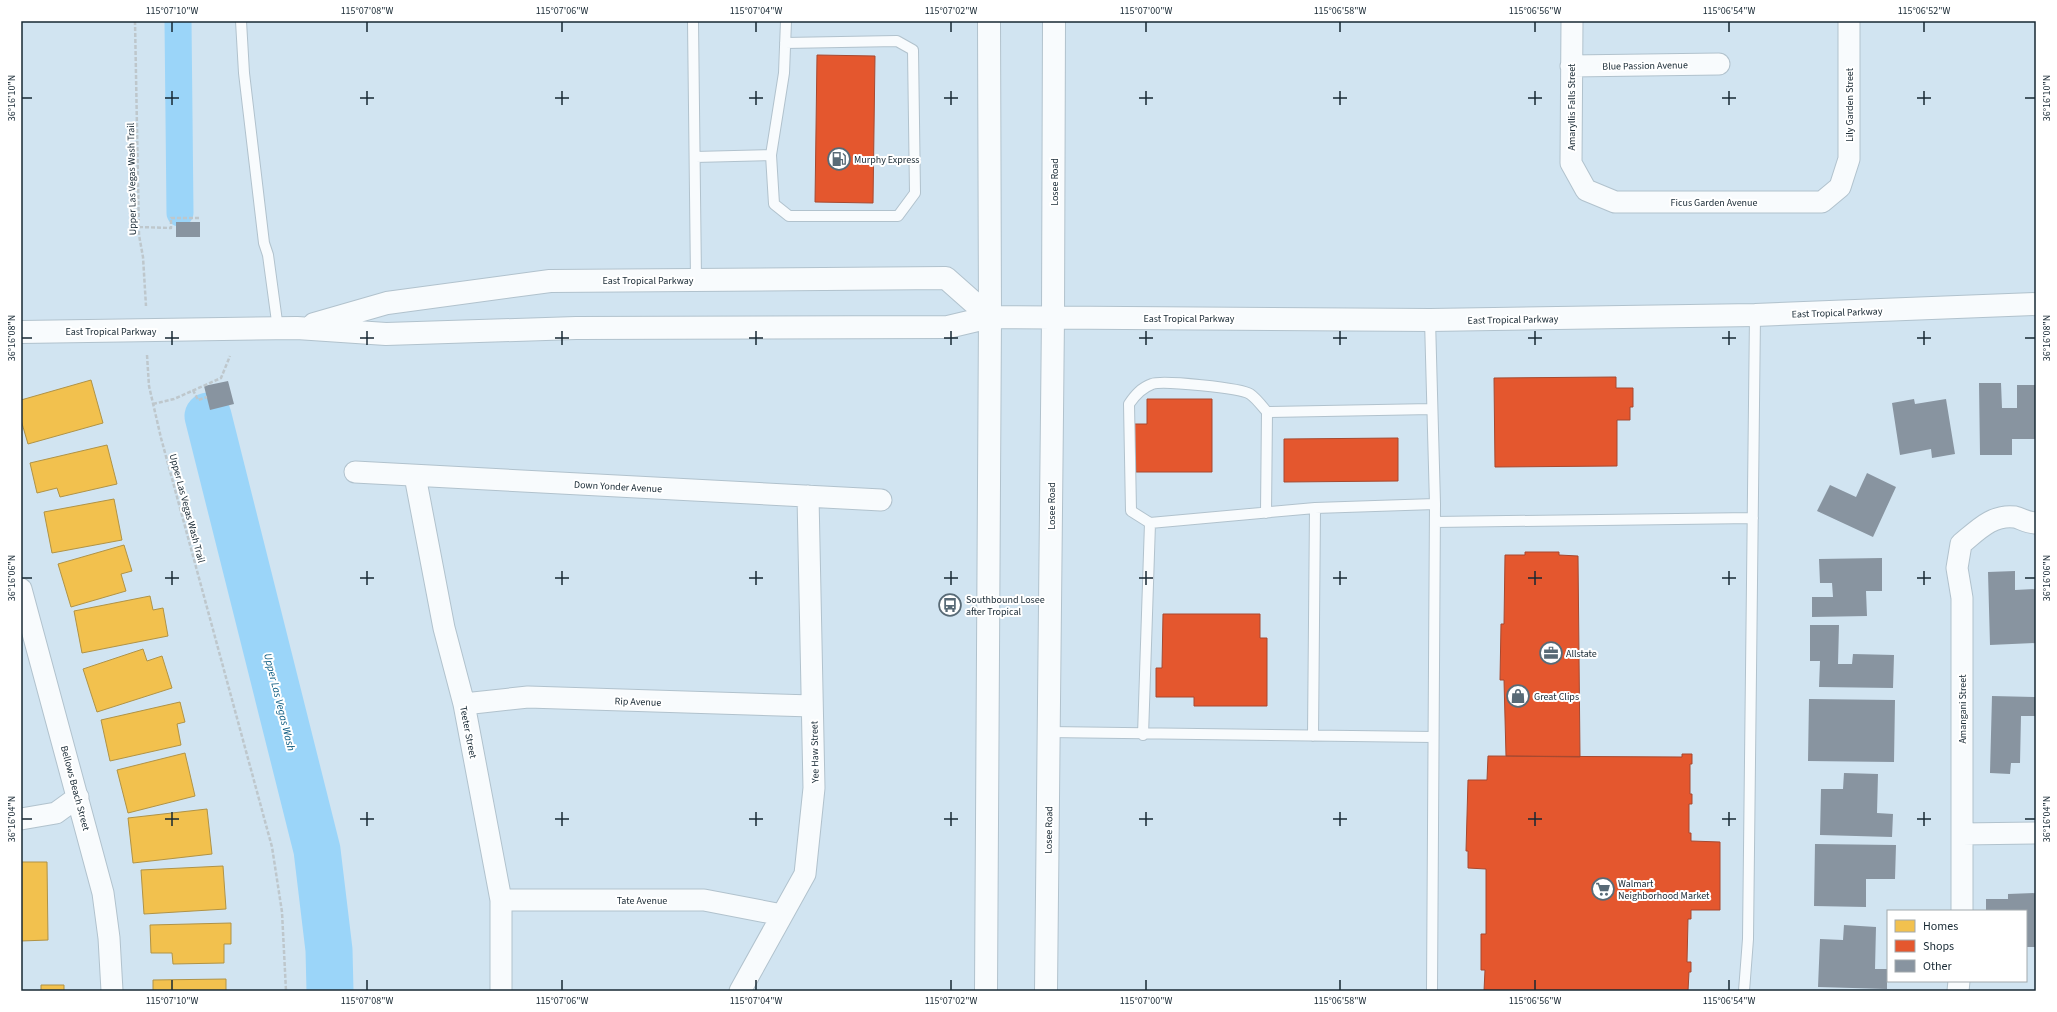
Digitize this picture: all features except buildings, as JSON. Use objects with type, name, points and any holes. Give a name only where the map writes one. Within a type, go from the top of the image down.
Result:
[{"type":"main road","points":[[986,991],[990,317],[989,21]]},
{"type":"main road","name":"Losee Road","points":[[1046,991],[1053,317],[1054,21]]},
{"type":"main road","name":"East Tropical Parkway","points":[[288,328],[387,303],[550,281],[946,278],[990,317]]},
{"type":"main road","name":"East Tropical Parkway","points":[[21,332],[288,328],[386,334],[576,328],[948,327],[990,317],[1430,320],[1755,315],[2036,304]]},
{"type":"street","name":"Amaryllis Falls Street","points":[[1572,21],[1571,163],[1586,190]]},
{"type":"street","name":"Lily Garden Street","points":[[1840,187],[1849,159],[1849,21]]},
{"type":"street","name":"Blue Passion Avenue","points":[[1572,66],[1719,64]]},
{"type":"street","name":"Ficus Garden Avenue","points":[[1586,190],[1615,202],[1822,202],[1840,187]]},
{"type":"street","name":"Down Yonder Avenue","points":[[355,472],[881,500]]},
{"type":"street","name":"Teeter Street","points":[[415,476],[444,628],[464,704],[500,900],[501,991]]},
{"type":"street","name":"Yee Haw Street","points":[[740,991],[805,874],[814,788],[808,496]]},
{"type":"street","name":"Amangani Street","points":[[1962,910],[1962,598],[1957,568],[1961,544],[1989,521],[2000,517],[2015,517],[2036,523]]},
{"type":"street","name":"Bellows Beach Street","points":[[21,589],[103,893],[109,938],[112,991]]},
{"type":"street","name":"Rip Avenue","points":[[464,704],[528,697],[812,706]]},
{"type":"street","points":[[21,820],[56,813],[78,797]]},
{"type":"street","points":[[1962,834],[2036,833]]},
{"type":"street","name":"Tate Avenue","points":[[500,900],[704,900],[782,915]]},
{"type":"lane","points":[[241,21],[246,89],[264,243],[288,328]]},
{"type":"lane","points":[[693,21],[696,280]]},
{"type":"lane","points":[[785,43],[897,42],[912,50],[915,193],[898,216],[789,216],[774,204],[771,155],[784,74],[785,43],[786,21]]},
{"type":"lane","points":[[695,157],[771,155]]},
{"type":"lane","points":[[1744,991],[1748,939],[1755,315]]},
{"type":"lane","points":[[1430,320],[1434,504],[1432,991]]},
{"type":"lane","points":[[1266,513],[1267,412],[1250,394],[1230,389],[1164,382],[1152,384],[1138,392],[1129,404],[1131,511],[1150,523],[1266,513],[1315,508],[1434,504]]},
{"type":"lane","points":[[1267,412],[1432,409]]},
{"type":"lane","points":[[1313,736],[1315,508]]},
{"type":"lane","points":[[1434,522],[1753,518]]},
{"type":"lane","points":[[1143,734],[1150,523]]},
{"type":"lane","points":[[1049,732],[1434,737]]},
{"type":"path","name":"Upper Las Vegas Wash Trail","points":[[135,21],[139,227],[143,257],[149,386],[272,847],[282,912],[286,991]]},
{"type":"path","points":[[139,227],[171,228],[171,218],[199,218]]},
{"type":"path","points":[[153,404],[174,399],[221,378],[230,356]]},
{"type":"path","points":[[193,390],[198,400],[207,397]]},
{"type":"waterway","name":"Upper Las Vegas Wash","points":[[178,21],[180,213]]},
{"type":"waterway","name":"Upper Las Vegas Wash","points":[[208,416],[317,850],[329,950],[330,991]]},
{"type":"place","name":"Murphy Express","points":[[839,159]]},
{"type":"place","name":"Southbound Losee after Tropical","points":[[950,605]]},
{"type":"place","name":"Allstate","points":[[1551,653]]},
{"type":"place","name":"Great Clips","points":[[1518,696]]},
{"type":"place","name":"Walmart Neighborhood Market","points":[[1603,889]]}]
